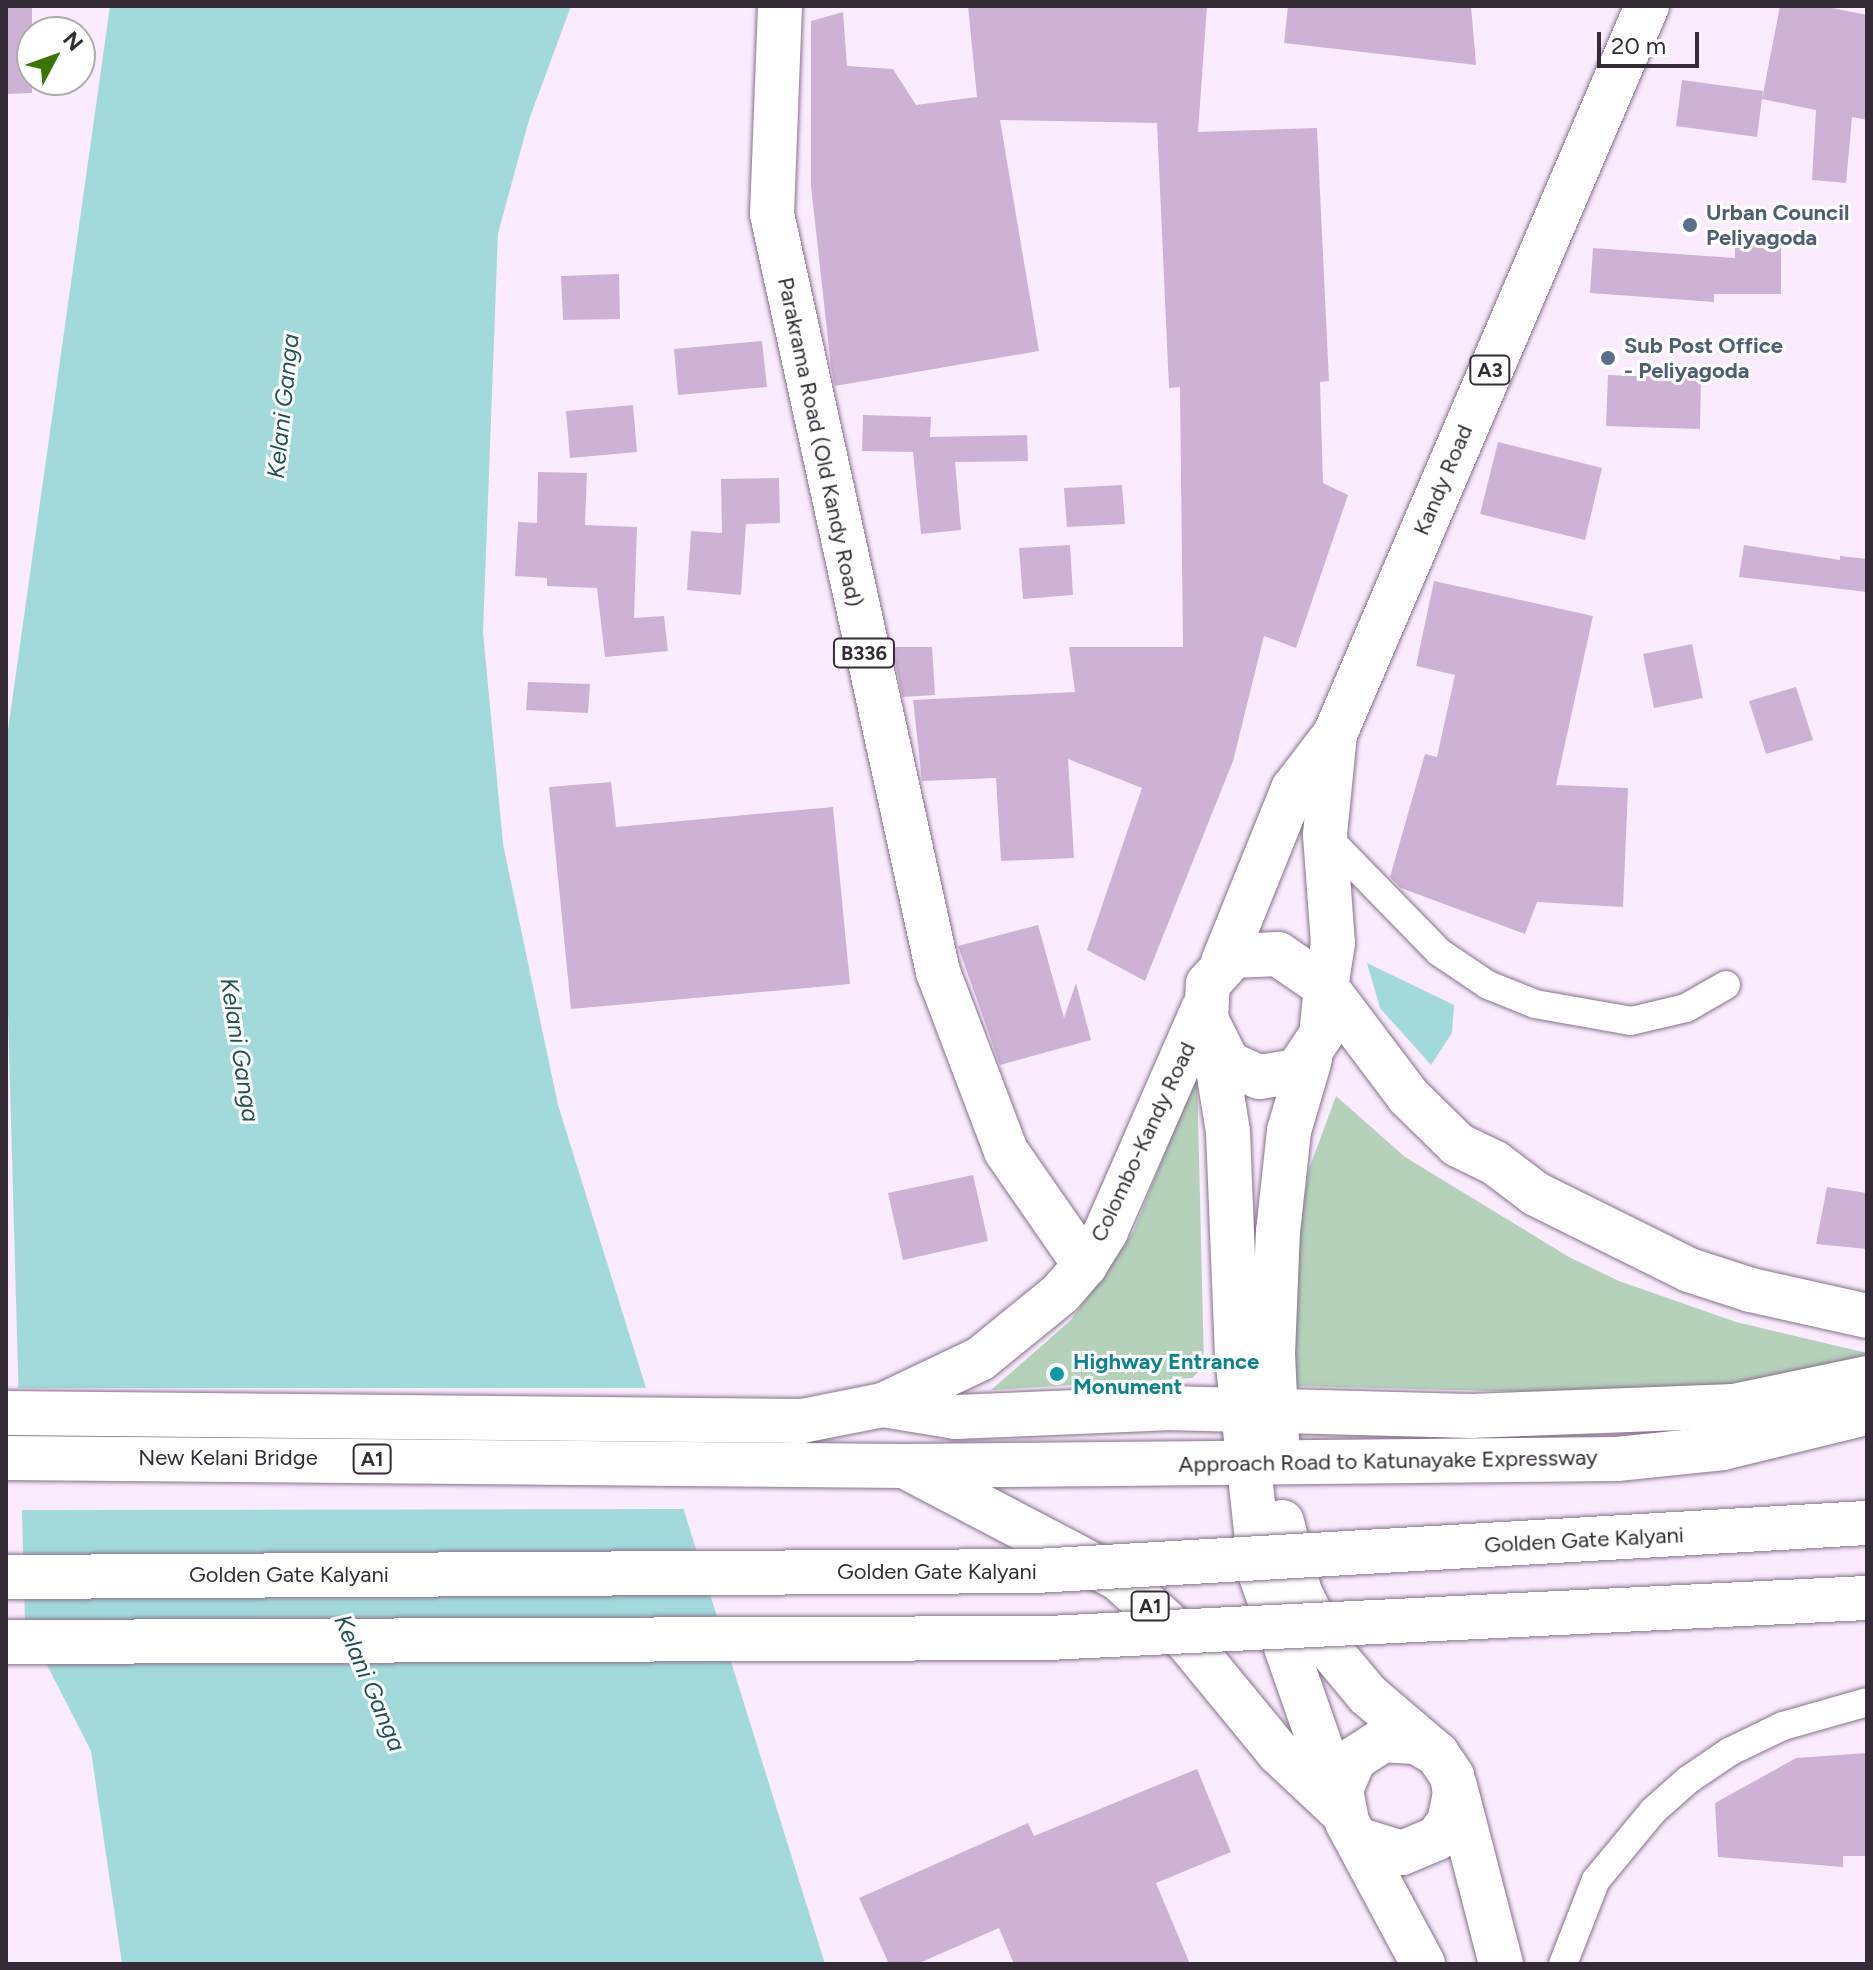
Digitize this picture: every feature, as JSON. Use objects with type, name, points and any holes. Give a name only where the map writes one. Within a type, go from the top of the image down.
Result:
[{"type":"main road","name":"Parakrama Road (Old Kandy Road)","points":[[780,6],[772,214],[938,972],[1006,1151],[1085,1265]]},
{"type":"main road","name":"Kandy Road","points":[[1223,962],[1293,789],[1335,734],[1647,6]]},
{"type":"main road","name":"Kandy Road","points":[[1326,987],[1333,943],[1325,835],[1335,734]]},
{"type":"main road","points":[[1350,1826],[1341,1790],[1347,1769],[1372,1745],[1405,1739],[1445,1769],[1449,1822],[1430,1844],[1402,1853],[1350,1826],[1261,1576],[1237,1356],[1228,1132],[1208,1023],[1208,984],[1223,962],[1245,952],[1278,954],[1326,987],[1431,1119],[1458,1145],[1495,1163],[1536,1194],[1689,1270],[1867,1316]]},
{"type":"main road","points":[[1326,987],[1321,1035],[1310,1059],[1289,1131],[1277,1248],[1273,1354],[1283,1530],[1300,1593],[1327,1646],[1368,1695],[1445,1769],[1501,1964]]},
{"type":"main road","name":"Colombo-Kandy Road","points":[[883,1405],[980,1359],[1060,1294],[1085,1265],[1106,1231],[1208,1023]]},
{"type":"main road","points":[[1208,1023],[1228,1063],[1247,1075],[1283,1075],[1310,1059]]},
{"type":"main road","name":"Approach Road to Katunayake Expressway","points":[[883,1405],[956,1417],[1167,1408],[1486,1416],[1734,1406],[1867,1378]]},
{"type":"main road","name":"New Kelani Bridge","points":[[6,1413],[802,1421],[883,1405]]},
{"type":"main road","name":"Approach Road to Katunayake Expressway","points":[[904,1466],[1617,1459],[1723,1448],[1867,1413]]},
{"type":"main road","name":"New Kelani Bridge","points":[[6,1458],[904,1466]]},
{"type":"main road","name":"A1","points":[[904,1466],[1118,1578],[1187,1641],[1279,1753],[1350,1826],[1423,1964]]},
{"type":"main road","name":"Golden Gate Kalyani","points":[[6,1577],[1036,1571],[1867,1523]]},
{"type":"main road","points":[[6,1642],[1048,1638],[1867,1598]]},
{"type":"street","points":[[1325,835],[1439,952],[1488,985],[1535,1004],[1631,1021],[1686,1008],[1726,985]]},
{"type":"street","points":[[1563,1964],[1596,1880],[1653,1811],[1688,1780],[1729,1752],[1783,1726],[1867,1702]]},
{"type":"shaded area","points":[[1197,1073],[1204,1366],[1192,1378],[991,1390],[1070,1321],[1112,1264],[1134,1230]]},
{"type":"shaded area","points":[[1336,1096],[1405,1157],[1569,1257],[1619,1281],[1736,1322],[1867,1353],[1867,1361],[1756,1384],[1622,1394],[1294,1386],[1300,1218],[1309,1169]]},
{"type":"water","name":"Kelani Ganga","points":[[110,6],[571,6],[529,120],[498,233],[483,632],[503,844],[558,1105],[825,1964],[122,1964],[91,1751],[25,1622],[6,941],[6,744]]},
{"type":"water","points":[[1367,963],[1454,1005],[1452,1033],[1431,1065],[1380,1008]]},
{"type":"pier","points":[[14,1388],[650,1388],[688,1509],[18,1510]]},
{"type":"building","points":[[6,6],[32,6],[32,16],[16,16],[16,94],[6,94]]},
{"type":"building","points":[[968,6],[1207,6],[1198,132],[1317,128],[1329,381],[1320,382],[1323,483],[1348,495],[1296,648],[1264,636],[1233,761],[1145,981],[1087,950],[1142,788],[1068,759],[1074,858],[1001,861],[996,778],[922,781],[913,700],[1075,692],[1069,647],[1183,647],[1180,387],[1169,388],[1157,123],[1000,120],[1039,351],[835,386],[831,367],[811,186],[811,21],[843,12],[847,66],[893,69],[916,105],[977,97]]},
{"type":"building","points":[[1288,6],[1471,6],[1476,65],[1284,43]]},
{"type":"building","points":[[1780,6],[1822,6],[1867,15],[1867,120],[1852,117],[1846,183],[1812,180],[1816,110],[1762,99]]},
{"type":"building","points":[[1682,80],[1763,91],[1757,137],[1676,126]]},
{"type":"building","points":[[1735,235],[1781,235],[1781,294],[1714,294],[1714,302],[1590,293],[1593,248],[1735,258]]},
{"type":"building","points":[[619,274],[620,319],[563,320],[561,276]]},
{"type":"building","points":[[762,341],[767,387],[678,395],[674,349]]},
{"type":"building","points":[[1608,375],[1701,378],[1700,429],[1606,426]]},
{"type":"building","points":[[633,405],[637,452],[570,458],[566,411]]},
{"type":"building","points":[[863,415],[931,417],[930,437],[1027,435],[1028,461],[955,462],[961,530],[921,534],[913,452],[862,451]]},
{"type":"building","points":[[1498,442],[1602,468],[1585,540],[1480,514]]},
{"type":"building","points":[[538,472],[587,473],[585,525],[637,527],[634,618],[664,616],[668,651],[605,657],[597,588],[547,586],[547,578],[515,576],[518,522],[537,523]]},
{"type":"building","points":[[779,478],[780,523],[746,524],[741,595],[687,590],[691,531],[722,533],[721,479]]},
{"type":"building","points":[[1122,485],[1125,524],[1067,527],[1064,488]]},
{"type":"building","points":[[1070,545],[1073,595],[1023,599],[1019,548]]},
{"type":"building","points":[[1744,545],[1840,560],[1840,556],[1867,559],[1867,592],[1739,577]]},
{"type":"building","points":[[1434,581],[1593,616],[1556,785],[1628,788],[1623,907],[1537,902],[1525,934],[1401,888],[1390,877],[1425,754],[1437,757],[1455,675],[1416,666]]},
{"type":"building","points":[[1692,644],[1703,698],[1654,708],[1643,654]]},
{"type":"building","points":[[892,647],[932,647],[935,695],[903,697]]},
{"type":"building","points":[[528,682],[590,684],[588,713],[526,710]]},
{"type":"building","points":[[1796,687],[1813,740],[1766,754],[1749,701]]},
{"type":"building","points":[[611,782],[616,827],[833,807],[850,984],[571,1009],[549,787]]},
{"type":"building","points":[[1038,925],[1064,1018],[1076,983],[1091,1040],[1000,1065],[958,946]]},
{"type":"building","points":[[973,1175],[988,1241],[903,1260],[888,1193]]},
{"type":"building","points":[[1827,1187],[1867,1193],[1867,1249],[1816,1244]]},
{"type":"building","points":[[1867,1753],[1867,1856],[1843,1856],[1843,1867],[1718,1857],[1715,1803],[1796,1758]]},
{"type":"building","points":[[1197,1769],[1231,1852],[1156,1883],[1190,1964],[1014,1964],[999,1928],[917,1964],[889,1964],[859,1898],[1028,1823],[1034,1836]]},
{"type":"place","name":"Urban Council Peliyagoda","points":[[1690,225]]},
{"type":"place","name":"Sub Post Office - Peliyagoda","points":[[1608,358]]},
{"type":"place","name":"Highway Entrance Monument","points":[[1057,1374]]}]
